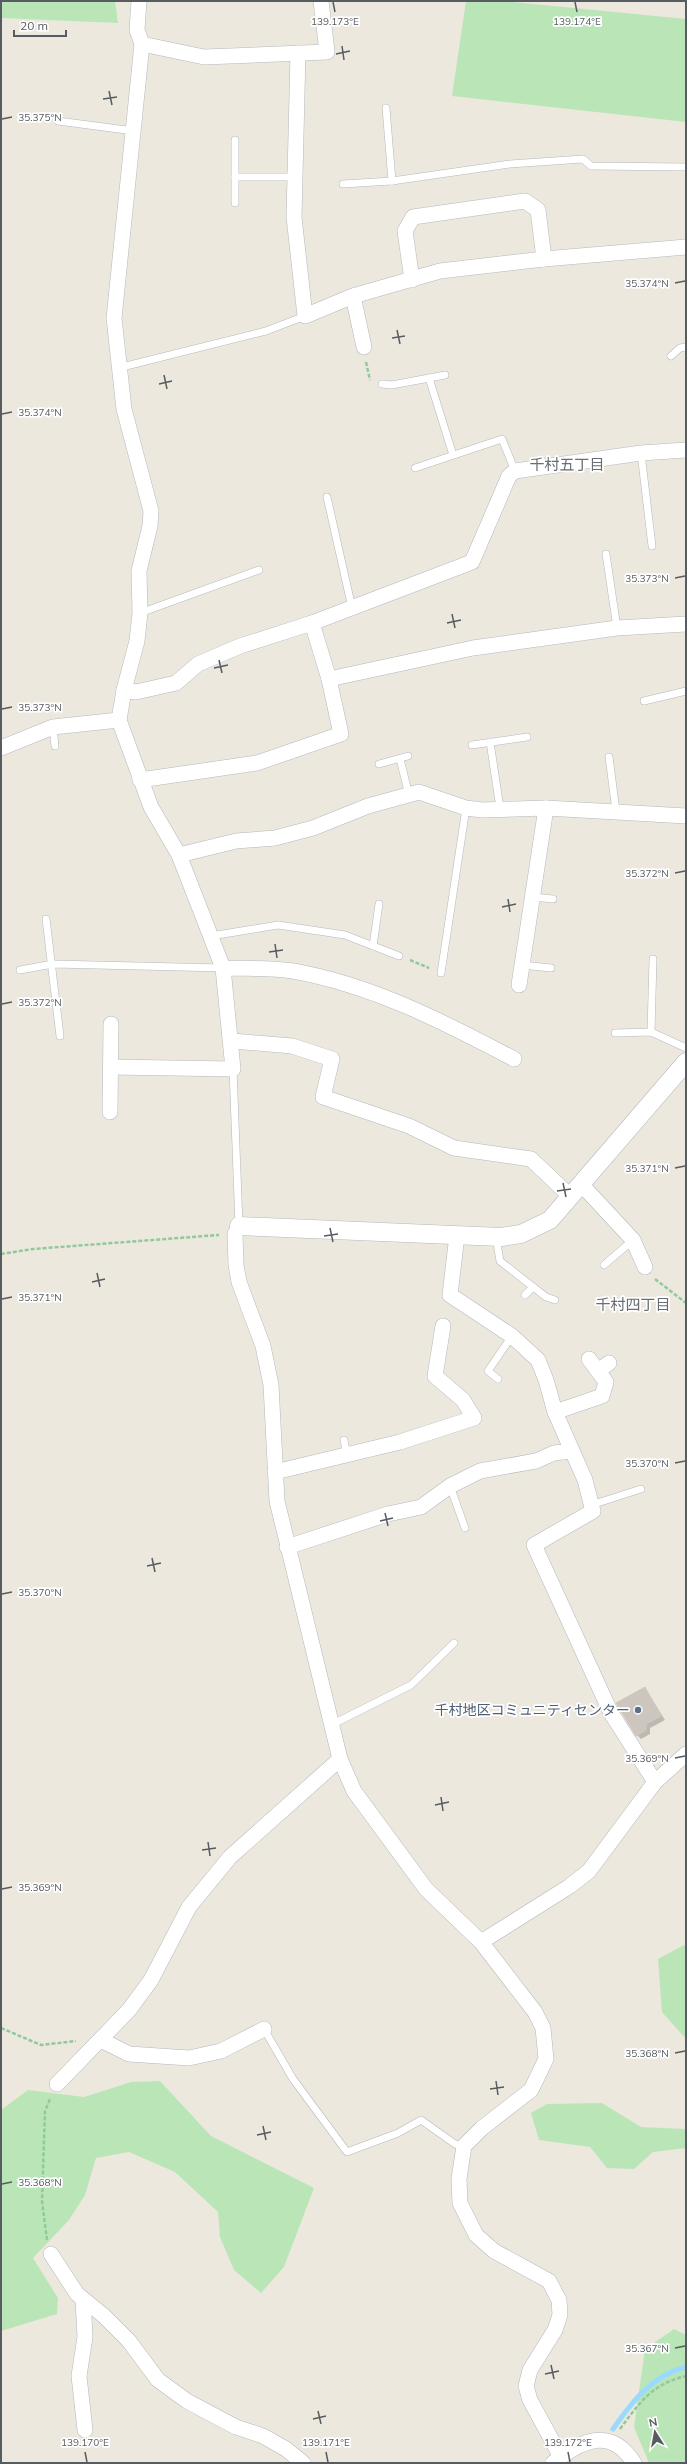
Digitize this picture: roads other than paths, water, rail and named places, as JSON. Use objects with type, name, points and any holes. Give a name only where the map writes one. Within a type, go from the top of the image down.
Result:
[{"type":"street","points":[[111,1067],[233,1070],[232,1041],[223,968],[179,855],[151,807],[140,780],[120,720],[124,690],[137,641],[140,614],[139,571],[150,526],[151,511],[124,409],[118,368],[114,318],[142,44],[137,30],[138,1]]},
{"type":"street","points":[[142,44],[204,56],[327,52],[322,1]]},
{"type":"street","points":[[298,53],[294,217],[305,316],[353,296],[440,271],[544,259],[686,247]]},
{"type":"street","points":[[412,280],[405,231],[413,217],[525,201],[538,210],[544,259]]},
{"type":"street","points":[[353,296],[364,347]]},
{"type":"street","points":[[124,690],[136,692],[176,683],[198,664],[240,646],[312,623],[472,562],[509,476],[515,471],[641,453],[686,450]]},
{"type":"street","points":[[140,780],[257,764],[341,734],[329,679],[312,623]]},
{"type":"street","points":[[329,679],[473,648],[617,628],[686,624]]},
{"type":"street","points":[[1,748],[54,727],[120,720]]},
{"type":"street","points":[[179,855],[236,841],[275,838],[313,828],[368,806],[419,792],[466,808],[482,810],[500,808],[546,808],[686,816]]},
{"type":"street","points":[[519,985],[546,808]]},
{"type":"street","points":[[223,968],[292,971],[339,983],[391,999],[438,1018],[514,1059]]},
{"type":"street","points":[[110,1112],[111,1024]]},
{"type":"street","points":[[232,1041],[292,1046],[332,1059],[323,1096],[409,1126],[454,1148],[531,1159],[575,1190],[633,1240],[645,1267]]},
{"type":"street","points":[[634,2463],[629,2454],[612,2442],[602,2439],[590,2441],[557,2460],[530,2400],[526,2386],[530,2370],[555,2330],[560,2315],[559,2300],[549,2281],[494,2251],[476,2235],[460,2203],[459,2179],[464,2146],[482,2128],[531,2090],[546,2059],[542,2028],[534,2012],[481,1942],[426,1889],[354,1791],[340,1759],[277,1502],[271,1385],[263,1346],[239,1282],[236,1265],[237,1230],[496,1237],[521,1234],[536,1229],[550,1220],[686,1062]]},
{"type":"street","points":[[458,1235],[450,1295],[512,1336],[538,1360],[546,1380],[555,1412],[585,1480],[593,1511],[534,1545],[611,1713],[655,1782]]},
{"type":"street","points":[[275,1472],[407,1440],[474,1418],[463,1400],[435,1376],[443,1326]]},
{"type":"street","points":[[555,1412],[602,1396],[606,1382],[599,1364]]},
{"type":"street","points":[[287,1547],[388,1514],[421,1506],[450,1486],[480,1471],[536,1461],[554,1453],[572,1451]]},
{"type":"street","points":[[481,1942],[570,1886],[589,1870],[655,1782],[686,1754]]},
{"type":"street","points":[[57,2084],[129,2010],[151,1980],[189,1907],[230,1857],[340,1759]]},
{"type":"street","points":[[103,2038],[129,2054],[189,2058],[221,2051],[264,2029]]},
{"type":"street","points":[[51,2254],[77,2294],[104,2316],[129,2341],[158,2380],[187,2401],[236,2427],[263,2436],[286,2449],[303,2463]]},
{"type":"street","points":[[83,2299],[85,2337],[79,2376],[85,2430]]},
{"type":"lane","points":[[386,108],[392,181]]},
{"type":"lane","points":[[58,122],[134,131]]},
{"type":"lane","points":[[235,140],[235,203]]},
{"type":"lane","points":[[343,184],[392,181],[510,164],[582,159],[591,166],[686,167]]},
{"type":"lane","points":[[235,177],[295,177]]},
{"type":"lane","points":[[118,368],[266,331],[305,316]]},
{"type":"lane","points":[[671,356],[680,348],[686,347]]},
{"type":"lane","points":[[382,384],[392,385],[445,375]]},
{"type":"lane","points":[[429,378],[453,455]]},
{"type":"lane","points":[[415,468],[502,439],[515,471]]},
{"type":"lane","points":[[641,453],[652,546]]},
{"type":"lane","points":[[327,497],[352,608]]},
{"type":"lane","points":[[606,554],[617,628]]},
{"type":"lane","points":[[140,614],[259,570]]},
{"type":"lane","points":[[644,701],[686,691]]},
{"type":"lane","points":[[54,727],[56,746]]},
{"type":"lane","points":[[472,745],[527,737]]},
{"type":"lane","points":[[490,742],[500,808]]},
{"type":"lane","points":[[379,764],[408,756]]},
{"type":"lane","points":[[609,758],[616,811]]},
{"type":"lane","points":[[400,759],[409,794]]},
{"type":"lane","points":[[441,973],[466,808]]},
{"type":"lane","points":[[533,897],[553,899]]},
{"type":"lane","points":[[373,946],[379,904]]},
{"type":"lane","points":[[46,919],[53,964],[60,1036]]},
{"type":"lane","points":[[211,936],[278,925],[344,935],[399,956]]},
{"type":"lane","points":[[651,1032],[653,959]]},
{"type":"lane","points":[[20,970],[53,964],[223,968]]},
{"type":"lane","points":[[522,965],[551,968]]},
{"type":"lane","points":[[615,1033],[651,1032],[686,1048]]},
{"type":"lane","points":[[233,1070],[237,1230]]},
{"type":"lane","points":[[496,1237],[500,1261],[546,1297],[555,1300]]},
{"type":"lane","points":[[604,1265],[633,1240]]},
{"type":"lane","points":[[525,1295],[533,1287]]},
{"type":"lane","points":[[498,1379],[488,1371],[512,1336]]},
{"type":"lane","points":[[344,1440],[347,1455]]},
{"type":"lane","points":[[450,1486],[465,1528]]},
{"type":"lane","points":[[591,1505],[641,1489]]},
{"type":"lane","points":[[332,1724],[411,1685],[454,1643]]},
{"type":"lane","points":[[264,2029],[293,2079],[347,2152],[398,2133],[421,2120],[455,2144],[464,2146]]},
{"type":"waterway","points":[[613,2429],[635,2400],[653,2383],[663,2376],[686,2367]]},
{"type":"place","name":"千村地区コミュニティセンター","points":[[638,1710]]},
{"type":"district","name":"千村五丁目","points":[[567,465]]},
{"type":"district","name":"千村四丁目","points":[[633,1305]]}]
